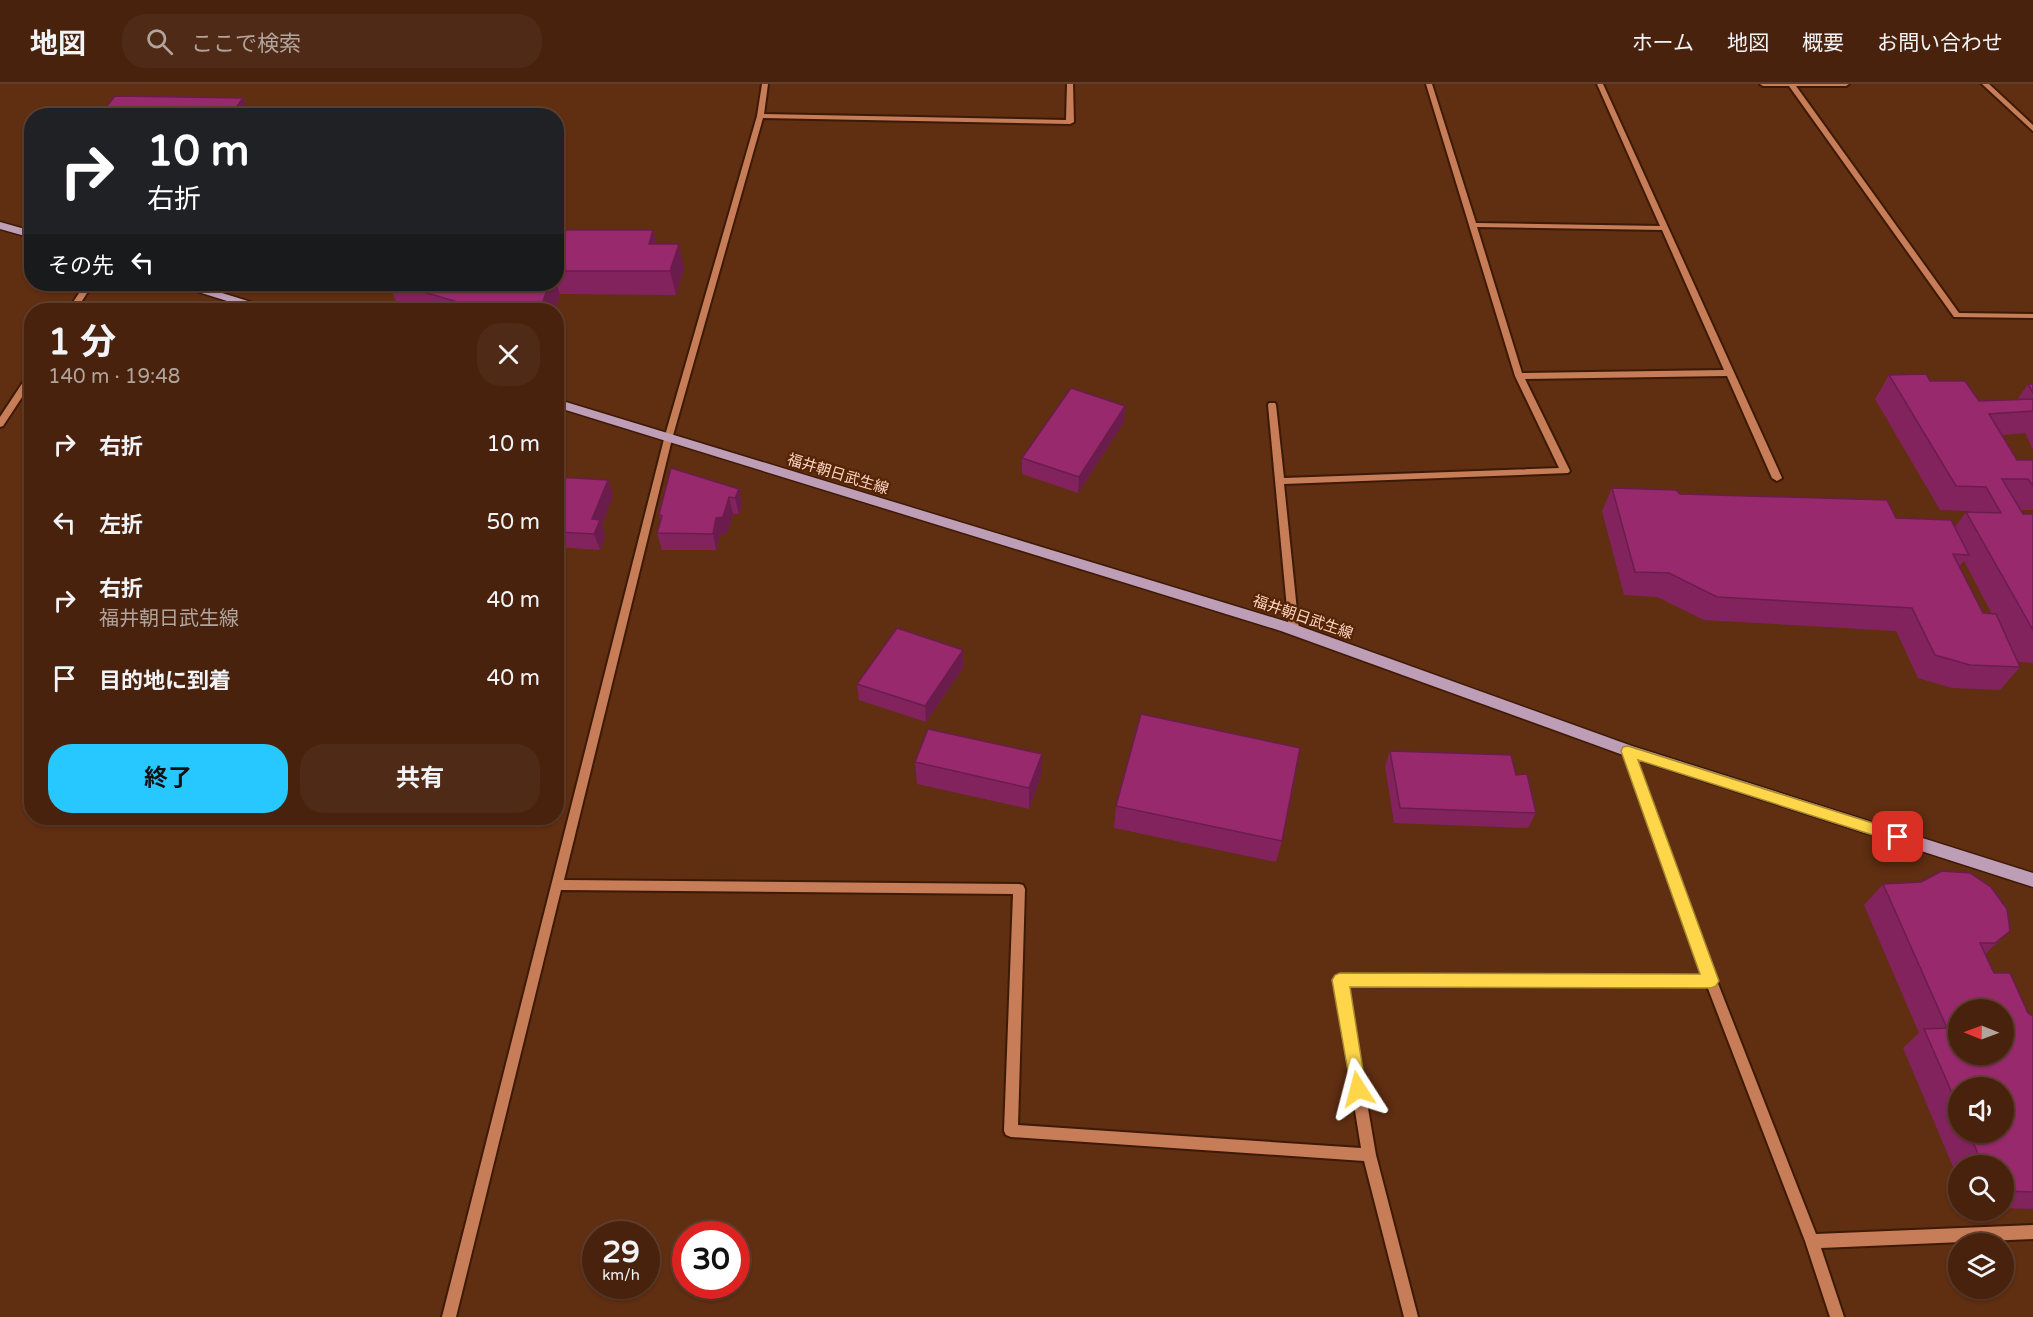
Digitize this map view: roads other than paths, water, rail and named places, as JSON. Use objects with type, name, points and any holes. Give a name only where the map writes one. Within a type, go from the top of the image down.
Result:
[{"type":"main road","points":[[0,225],[24,232]]},
{"type":"main road","points":[[206,291],[244,303]]},
{"type":"main road","name":"福井朝日武生線","points":[[564,406],[1294,630],[1628,751],[2033,880]]},
{"type":"street","points":[[449,1317],[668,439],[760,116],[765,84]]},
{"type":"street","points":[[760,116],[1070,122],[1070,84]]},
{"type":"street","points":[[1280,481],[1565,471],[1519,376],[1429,84]]},
{"type":"street","points":[[1600,84],[1777,478]]},
{"type":"street","points":[[1763,84],[1845,84]]},
{"type":"street","points":[[1985,84],[2033,129]]},
{"type":"street","points":[[1792,85],[1957,315],[2033,315]]},
{"type":"street","points":[[1473,225],[1665,228]]},
{"type":"street","points":[[1519,376],[1730,373]]},
{"type":"street","points":[[0,424],[24,387]]},
{"type":"street","points":[[1272,405],[1294,630]]},
{"type":"street","points":[[1628,751],[1711,981],[1812,1241],[1837,1317]]},
{"type":"street","points":[[558,885],[1019,889],[1011,1131],[1369,1155]]},
{"type":"street","points":[[1411,1317],[1369,1155],[1340,980],[1711,981]]},
{"type":"street","points":[[1812,1241],[2033,1232]]}]
